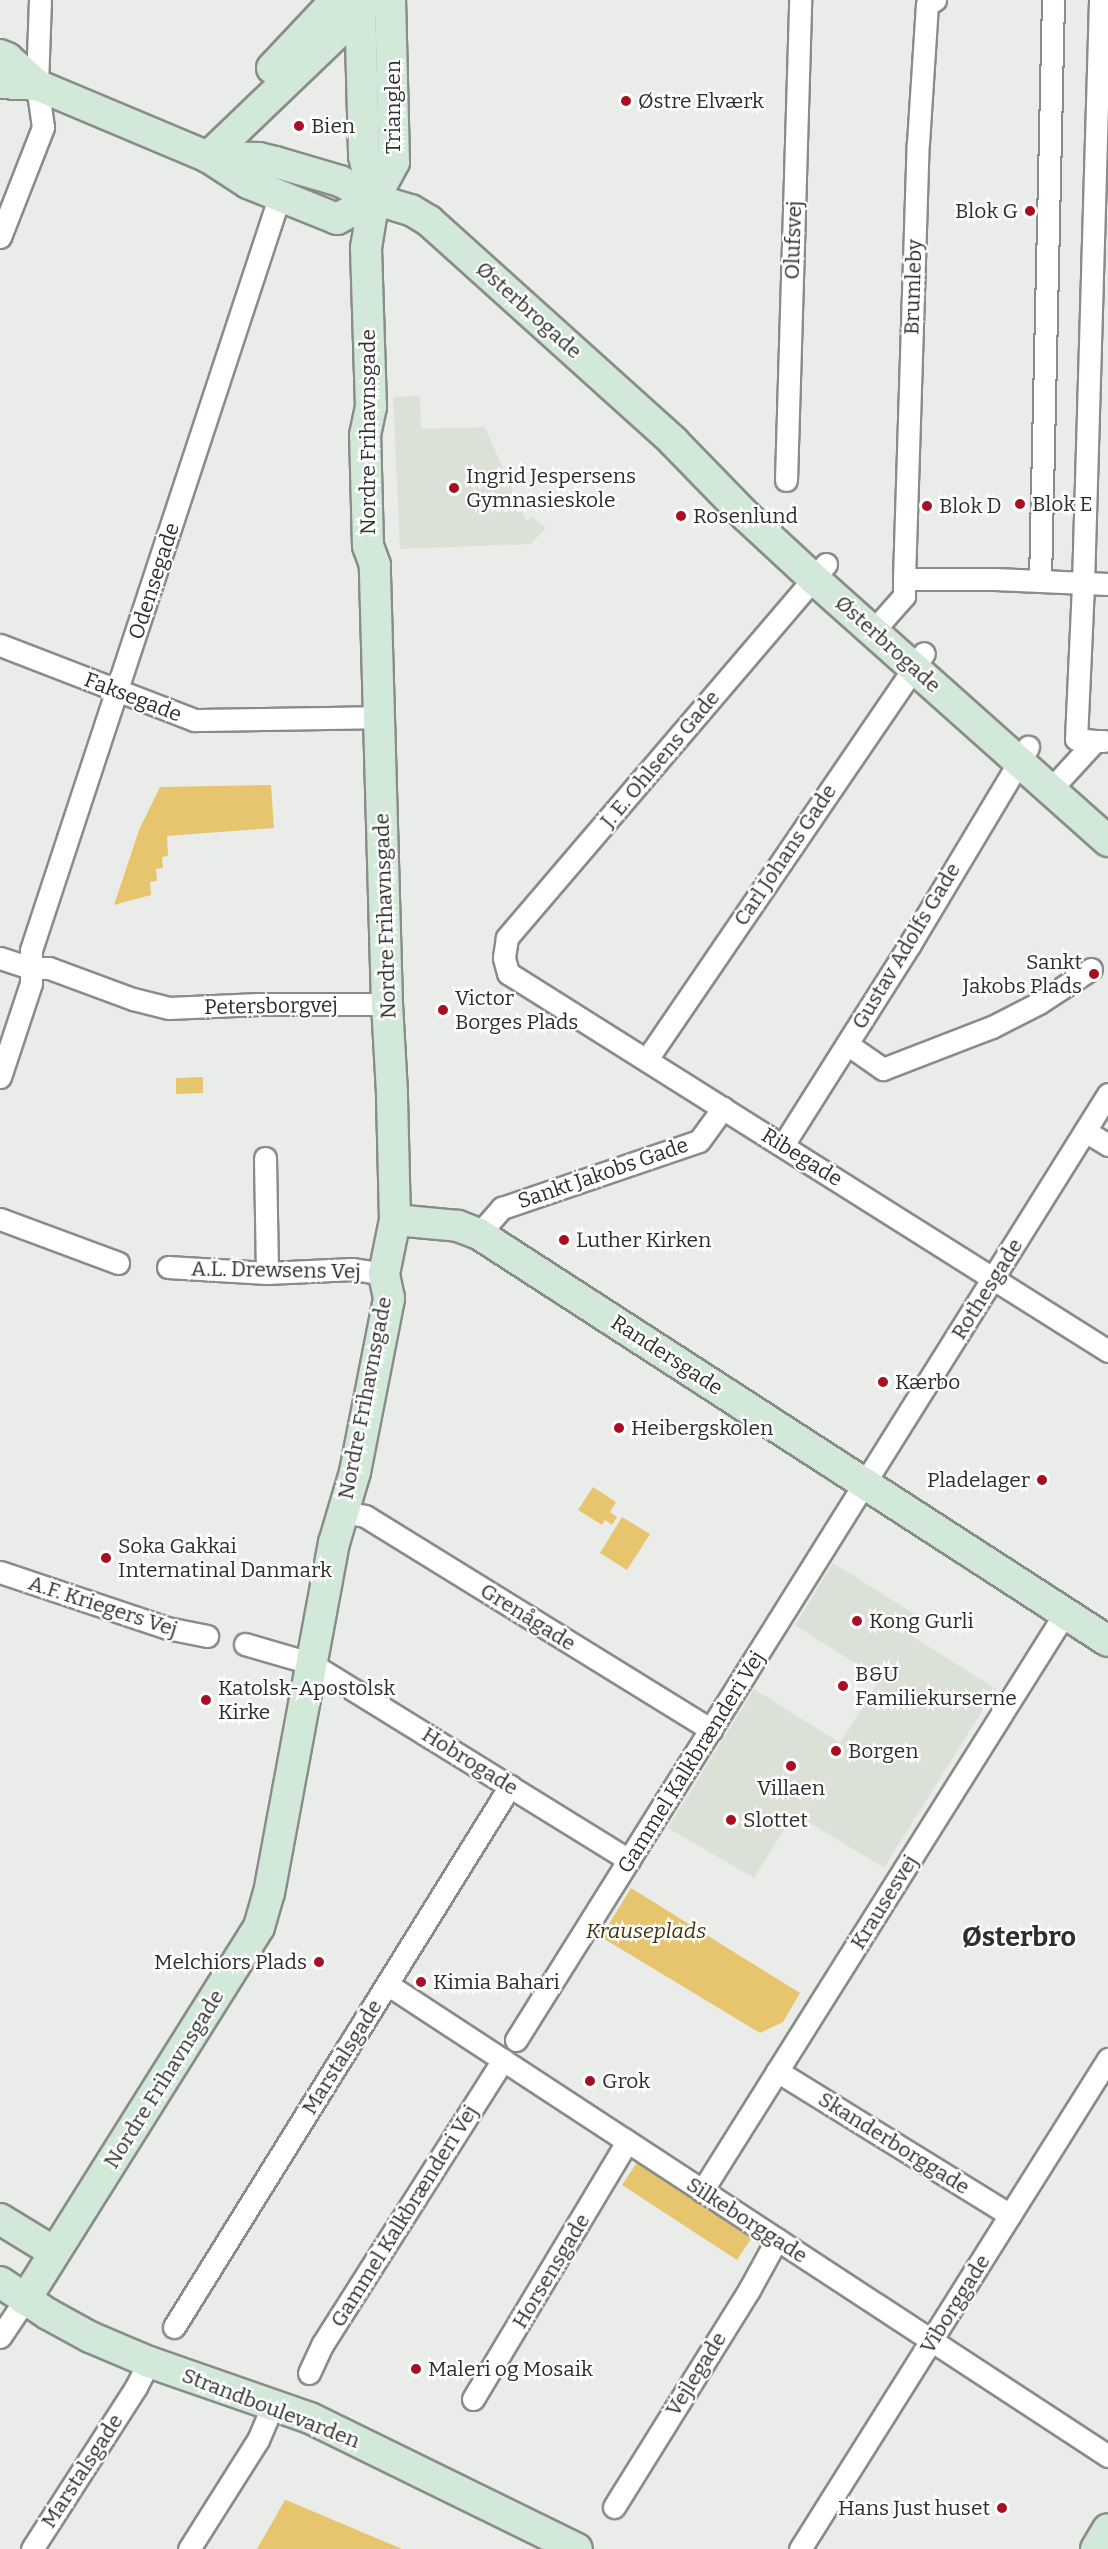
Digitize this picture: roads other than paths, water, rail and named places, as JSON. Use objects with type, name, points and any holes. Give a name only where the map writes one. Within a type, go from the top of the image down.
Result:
[{"type":"street","points":[[0,237],[43,127],[37,86],[40,0]]},
{"type":"street","name":"Trianglen","points":[[374,199],[394,162],[390,0]]},
{"type":"street","name":"Olufsvej","points":[[786,480],[800,0]]},
{"type":"street","name":"Brumleby","points":[[879,624],[904,596],[918,143],[927,4],[935,0]]},
{"type":"street","points":[[1040,581],[1053,0]]},
{"type":"street","points":[[1100,0],[1083,584],[1076,739],[1101,741]]},
{"type":"street","points":[[201,154],[328,40],[357,3]]},
{"type":"street","points":[[201,154],[357,3]]},
{"type":"street","name":"Trianglen","points":[[357,3],[364,156],[374,199]]},
{"type":"street","name":"Østerbrogade","points":[[0,55],[7,58],[37,86]]},
{"type":"street","name":"Østerbrogade","points":[[0,83],[37,86],[201,154],[249,183],[338,219],[374,199]]},
{"type":"street","name":"Østerbrogade","points":[[201,154],[262,159],[340,181],[374,199],[411,210],[429,221],[673,441],[746,516],[820,571],[1057,782],[1108,817]]},
{"type":"street","name":"Odensegade","points":[[0,1077],[31,983],[31,950],[280,195]]},
{"type":"street","name":"Nordre Frihavnsgade","points":[[0,2337],[259,1927],[269,1893],[310,1662],[334,1543],[355,1472],[389,1298],[384,1274],[395,1220],[375,565],[368,546],[365,435],[371,407],[366,248],[374,199]]},
{"type":"street","name":"J. E. Ohlsens Gade","points":[[504,958],[507,938],[820,571]]},
{"type":"street","points":[[904,579],[1108,584]]},
{"type":"street","name":"Faksegade","points":[[0,645],[194,720],[380,717]]},
{"type":"street","name":"Carl Johans Gade","points":[[647,1059],[918,659]]},
{"type":"street","points":[[1057,782],[1101,741]]},
{"type":"street","name":"Gustav Adolfs Gade","points":[[783,1145],[909,944],[1023,753]]},
{"type":"street","name":"Østerbrogade","points":[[1057,782],[1108,841]]},
{"type":"street","name":"Petersborgvej","points":[[0,958],[31,968],[49,968],[169,1008],[259,1004],[387,1004]]},
{"type":"street","name":"Ribegade","points":[[504,958],[508,973],[1108,1351]]},
{"type":"street","points":[[847,1044],[883,1069],[992,1027],[1039,1003],[1091,969]]},
{"type":"street","name":"Rothesgade","points":[[866,1485],[1108,1094]]},
{"type":"street","name":"Sankt Jakobs Gade","points":[[479,1234],[502,1208],[699,1140],[723,1108]]},
{"type":"street","points":[[1085,1131],[1108,1145]]},
{"type":"street","points":[[265,1158],[267,1273]]},
{"type":"street","points":[[0,1219],[118,1263]]},
{"type":"street","name":"Randersgade","points":[[395,1220],[458,1226],[479,1234],[1108,1641]]},
{"type":"street","name":"A.L. Drewsens Vej","points":[[168,1267],[267,1273],[353,1269],[384,1274]]},
{"type":"street","name":"Gammel Kalkbrænderi Vej","points":[[516,2040],[866,1485]]},
{"type":"street","name":"Grenågade","points":[[343,1512],[365,1516],[711,1730]]},
{"type":"street","name":"A.F. Kriegers Vej","points":[[0,1572],[167,1628],[207,1636]]},
{"type":"street","name":"Krausesvej","points":[[702,2191],[1065,1613]]},
{"type":"street","points":[[245,1644],[310,1662]]},
{"type":"street","name":"Hobrogade","points":[[310,1662],[629,1860]]},
{"type":"street","name":"Marstalsgade","points":[[174,2327],[510,1786]]},
{"type":"street","name":"Silkeborggade","points":[[387,1984],[1108,2456]]},
{"type":"street","name":"Viborggade","points":[[800,2549],[1108,2059]]},
{"type":"street","name":"Gammel Kalkbrænderi Vej","points":[[309,2373],[322,2345],[503,2060]]},
{"type":"street","name":"Skanderborggade","points":[[777,2071],[1010,2215]]},
{"type":"street","name":"Horsensgade","points":[[473,2399],[627,2142]]},
{"type":"street","points":[[0,2218],[54,2252]]},
{"type":"street","name":"Vejlegade","points":[[614,2507],[749,2290],[777,2240]]},
{"type":"street","name":"Strandboulevarden","points":[[0,2282],[25,2300],[90,2337],[149,2362],[273,2404],[333,2428],[577,2549]]},
{"type":"street","name":"Marstalsgade","points":[[32,2549],[136,2387],[149,2362]]},
{"type":"street","points":[[189,2549],[258,2440],[273,2404]]},
{"type":"street","points":[[1096,2549],[1108,2529]]},
{"type":"place","name":"Østre Elværk","points":[[626,101]]},
{"type":"place","name":"Bien","points":[[299,126]]},
{"type":"place","name":"Blok G","points":[[1030,211]]},
{"type":"place","name":"Ingrid Jespersens Gymnasieskole","points":[[454,488]]},
{"type":"place","name":"Blok E","points":[[1020,504]]},
{"type":"place","name":"Blok D","points":[[927,506]]},
{"type":"place","name":"Rosenlund","points":[[681,516]]},
{"type":"place","name":"Sankt Jakobs Plads","points":[[1094,974]]},
{"type":"place","name":"Victor Borges Plads","points":[[443,1010]]},
{"type":"place","name":"Luther Kirken","points":[[564,1240]]},
{"type":"place","name":"Kærbo","points":[[883,1382]]},
{"type":"place","name":"Heibergskolen","points":[[619,1428]]},
{"type":"place","name":"Pladelager","points":[[1042,1480]]},
{"type":"place","name":"Soka Gakkai Internatinal Danmark","points":[[106,1558]]},
{"type":"place","name":"Kong Gurli","points":[[857,1621]]},
{"type":"place","name":"B&U Familiekurserne","points":[[843,1686]]},
{"type":"place","name":"Katolsk-Apostolsk Kirke","points":[[206,1700]]},
{"type":"place","name":"Borgen","points":[[836,1751]]},
{"type":"place","name":"Villaen","points":[[791,1766]]},
{"type":"place","name":"Slottet","points":[[731,1820]]},
{"type":"place","name":"Melchiors Plads","points":[[319,1962]]},
{"type":"place","name":"Kimia Bahari","points":[[421,1982]]},
{"type":"place","name":"Grok","points":[[590,2081]]},
{"type":"place","name":"Maleri og Mosaik","points":[[416,2369]]},
{"type":"place","name":"Hans Just huset","points":[[1002,2508]]},
{"type":"district","name":"Østerbro","points":[[1019,1938]]},
{"type":"park label","name":"Krauseplads","points":[[646,1931]]}]
